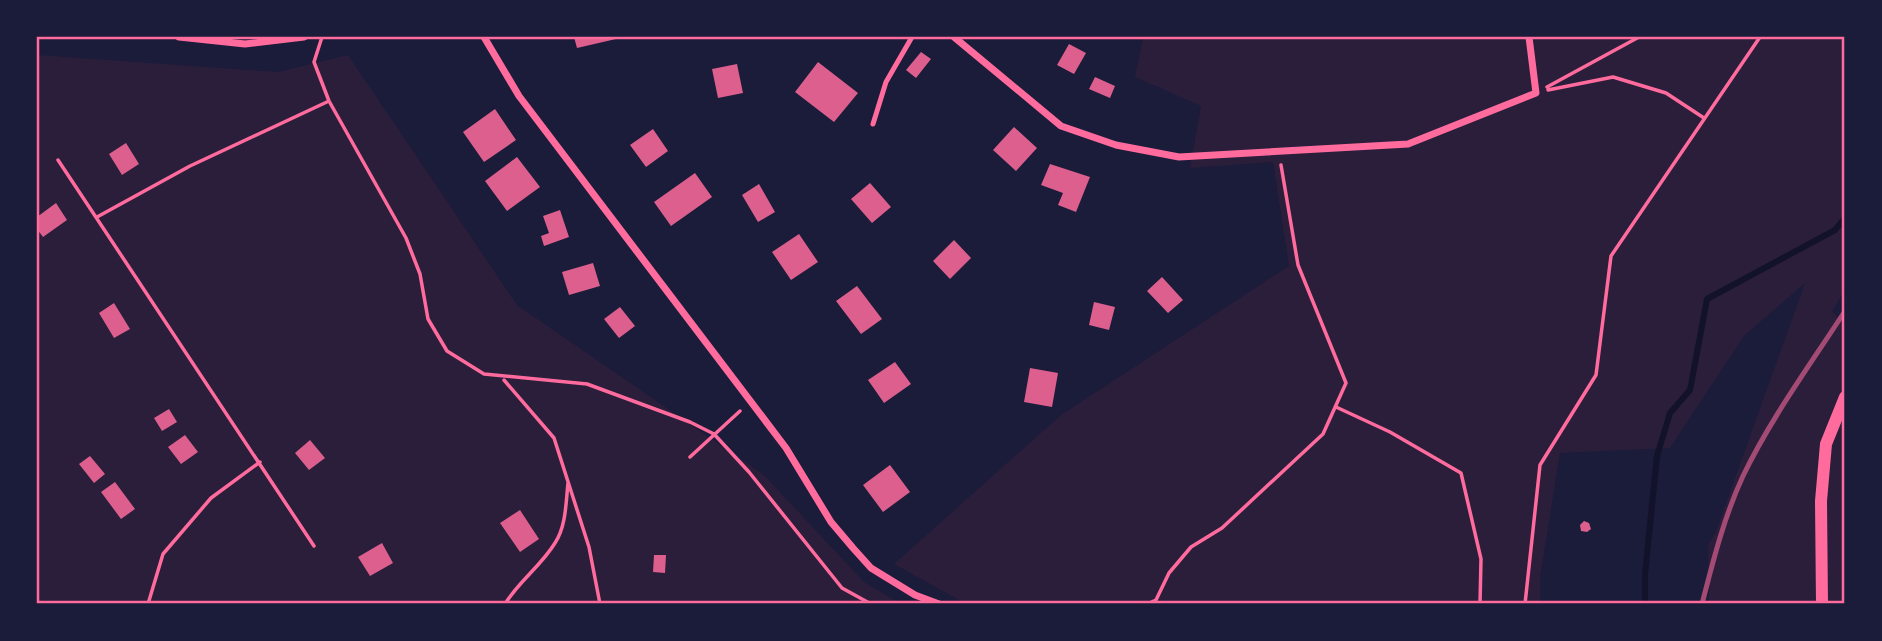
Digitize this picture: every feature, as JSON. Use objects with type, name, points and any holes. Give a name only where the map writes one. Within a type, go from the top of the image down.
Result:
[{"type":"street","points":[[179,37],[245,44],[304,37]]},
{"type":"street","points":[[484,37],[519,96],[749,403],[786,448],[831,522],[871,568],[915,595],[939,604]]},
{"type":"street","points":[[954,37],[1061,125],[1116,145],[1179,157],[1278,149],[1377,148],[1408,144],[1536,93],[1529,37]]},
{"type":"street","points":[[1822,604],[1821,501],[1826,444],[1845,397]]},
{"type":"lane","points":[[873,124],[886,82],[912,37]]},
{"type":"path","points":[[322,37],[314,62],[329,102],[407,238],[420,274],[428,318],[447,351],[484,374],[502,378],[587,384],[690,422],[714,434],[749,472],[842,588],[871,604]]},
{"type":"path","points":[[1536,93],[1638,37]]},
{"type":"path","points":[[1525,604],[1540,465],[1596,375],[1611,256],[1760,37]]},
{"type":"path","points":[[1536,93],[1613,77],[1666,93],[1705,118]]},
{"type":"path","points":[[97,217],[190,166],[329,102]]},
{"type":"path","points":[[1147,604],[1156,600],[1169,573],[1191,547],[1222,528],[1323,434],[1346,383],[1298,265],[1278,149]]},
{"type":"path","points":[[58,160],[314,546]]},
{"type":"path","points":[[502,378],[554,438],[589,547],[600,604]]},
{"type":"path","points":[[690,457],[749,403]]},
{"type":"path","points":[[1336,407],[1390,432],[1461,473],[1480,559],[1480,604]]},
{"type":"path","points":[[148,604],[163,554],[211,498],[260,462]]},
{"type":"path","points":[[505,604],[517,584],[555,543],[563,525],[568,481]]},
{"type":"path","points":[[1156,600],[1164,604]]},
{"type":"shaded area","points":[[1143,37],[1845,37],[1845,290],[1832,311],[1845,326],[1845,604],[1709,604],[1708,545],[1715,534],[1805,283],[1744,336],[1670,448],[1560,453],[1540,578],[1540,604],[966,604],[894,564],[1061,415],[1289,266],[1273,162],[1190,168],[1201,106],[1135,77]]},
{"type":"shaded area","points":[[37,55],[278,72],[348,55],[517,305],[764,475],[864,582],[901,604],[37,604]]},
{"type":"building","points":[[574,37],[615,37],[616,39],[577,48]]},
{"type":"building","points":[[1069,44],[1086,53],[1074,74],[1057,65]]},
{"type":"building","points":[[921,52],[931,59],[916,78],[906,70]]},
{"type":"building","points":[[818,62],[858,93],[834,122],[795,92]]},
{"type":"building","points":[[737,64],[743,93],[718,98],[712,69]]},
{"type":"building","points":[[1095,77],[1115,86],[1110,98],[1089,89]]},
{"type":"building","points":[[495,109],[516,140],[484,162],[463,132]]},
{"type":"building","points":[[1014,127],[1037,148],[1016,171],[993,150]]},
{"type":"building","points":[[653,129],[668,151],[646,167],[630,145]]},
{"type":"building","points":[[126,143],[139,164],[122,175],[109,154]]},
{"type":"building","points":[[517,157],[540,187],[507,211],[485,181]]},
{"type":"building","points":[[1050,164],[1090,177],[1076,212],[1058,205],[1063,193],[1041,185]]},
{"type":"building","points":[[695,173],[712,197],[671,226],[654,202]]},
{"type":"building","points":[[870,183],[891,207],[872,223],[851,199]]},
{"type":"building","points":[[759,184],[775,212],[758,222],[742,195]]},
{"type":"building","points":[[56,203],[67,220],[43,237],[37,229],[37,217]]},
{"type":"building","points":[[560,210],[569,237],[544,246],[541,236],[549,233],[543,216]]},
{"type":"building","points":[[799,234],[818,262],[791,280],[772,252]]},
{"type":"building","points":[[954,240],[971,258],[950,279],[933,261]]},
{"type":"building","points":[[593,263],[600,286],[569,295],[562,272]]},
{"type":"building","points":[[1162,277],[1183,300],[1168,313],[1147,291]]},
{"type":"building","points":[[857,286],[882,319],[861,334],[836,301]]},
{"type":"building","points":[[1094,302],[1115,307],[1109,330],[1089,325]]},
{"type":"building","points":[[114,303],[130,329],[114,338],[99,313]]},
{"type":"building","points":[[620,307],[635,326],[619,338],[604,319]]},
{"type":"building","points":[[895,362],[911,384],[884,403],[868,380]]},
{"type":"building","points":[[1030,368],[1058,373],[1052,407],[1024,402]]},
{"type":"building","points":[[169,409],[177,422],[162,431],[154,418]]},
{"type":"building","points":[[185,435],[198,452],[181,464],[168,447]]},
{"type":"building","points":[[310,440],[325,458],[309,470],[295,453]]},
{"type":"building","points":[[90,456],[105,474],[94,483],[79,464]]},
{"type":"building","points":[[890,465],[910,492],[883,512],[863,485]]},
{"type":"building","points":[[115,482],[135,509],[121,519],[101,492]]},
{"type":"building","points":[[520,510],[539,539],[520,552],[500,523]]},
{"type":"building","points":[[1584,521],[1589,523],[1591,529],[1587,532],[1581,531],[1580,525]]},
{"type":"building","points":[[382,543],[393,563],[370,576],[358,557]]},
{"type":"building","points":[[654,555],[666,555],[665,573],[653,572]]},
{"type":"waterway","points":[[1645,604],[1645,574],[1657,456],[1670,413],[1690,390],[1707,299],[1835,230],[1845,218]]},
{"type":"railway","points":[[1702,604],[1725,523],[1743,476],[1778,413],[1845,311]]}]
